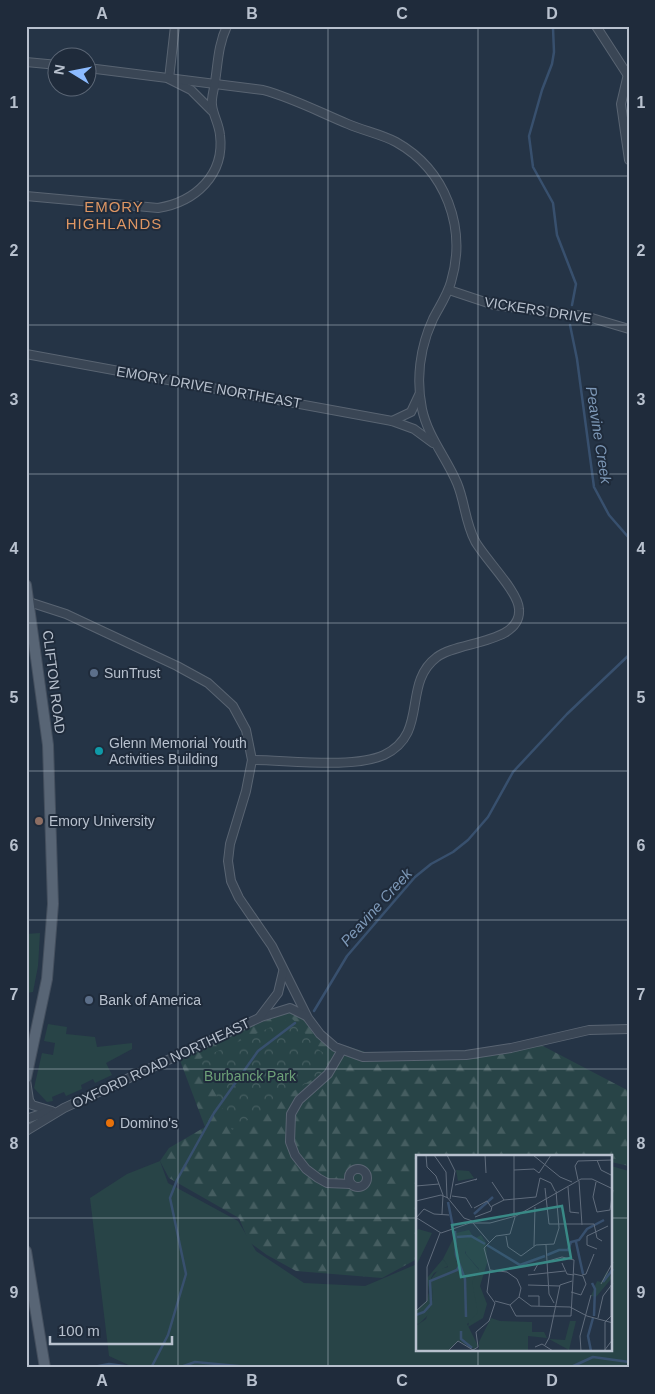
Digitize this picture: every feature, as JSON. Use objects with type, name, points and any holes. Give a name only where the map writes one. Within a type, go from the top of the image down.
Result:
[{"type":"main road","name":"CLIFTON ROAD","points":[[26,585],[41,685],[50,787],[52,926],[43,996],[28,1061]]},
{"type":"main road","points":[[26,628],[34,638]]},
{"type":"main road","points":[[26,1079],[28,1061]]},
{"type":"main road","points":[[26,1251],[45,1367]]},
{"type":"street","points":[[169,78],[175,26]]},
{"type":"street","points":[[26,196],[150,208],[178,204],[200,190],[214,171],[221,144],[220,129],[212,99],[220,45],[227,26]]},
{"type":"street","points":[[596,26],[628,72],[622,94],[622,117],[629,160]]},
{"type":"street","points":[[26,62],[48,64]]},
{"type":"street","points":[[98,69],[246,87],[289,98],[389,139],[427,166],[442,188],[455,224],[456,257],[449,290],[426,338],[421,360],[420,393],[427,426],[460,490],[468,525],[475,541],[516,596],[519,608],[516,621],[499,636],[460,646],[433,660],[418,683],[410,730],[400,745],[386,754],[357,762],[252,760]]},
{"type":"street","points":[[169,78],[191,90],[214,112]]},
{"type":"street","name":"VICKERS DRIVE","points":[[449,290],[494,305],[584,316],[629,329]]},
{"type":"street","name":"EMORY DRIVE NORTHEAST","points":[[26,354],[392,421],[421,433],[441,453]]},
{"type":"street","points":[[392,421],[411,412],[420,393]]},
{"type":"street","points":[[28,602],[66,614],[208,682],[226,697],[241,718],[249,740],[252,760],[249,781],[230,844],[228,868],[235,891],[272,946],[283,972],[308,1018],[325,1039],[342,1050],[363,1057],[466,1055],[511,1048],[589,1030],[629,1029]]},
{"type":"street","name":"OXFORD ROAD NORTHEAST","points":[[259,1018],[278,993],[284,979],[283,972]]},
{"type":"street","name":"OXFORD ROAD NORTHEAST","points":[[26,1131],[64,1108],[259,1018],[290,1008],[308,1018]]},
{"type":"street","points":[[342,1050],[328,1074],[299,1100],[291,1114],[290,1142],[295,1155],[306,1169],[318,1178],[327,1183],[351,1184]]},
{"type":"street","points":[[26,1079],[29,1100],[32,1105],[52,1111]]},
{"type":"street","name":"OXFORD ROAD NORTHEAST","points":[[26,1119],[64,1108]]},
{"type":"green space","points":[[40,933],[38,966],[33,992],[26,993],[26,934]]},
{"type":"green space","points":[[285,1013],[295,1013],[330,1041],[372,1054],[452,1057],[541,1045],[629,1091],[629,1166],[612,1162],[612,1155],[416,1155],[416,1260],[382,1278],[296,1271],[267,1255],[249,1242],[239,1218],[169,1178],[160,1161],[169,1148],[205,1127],[178,1055]]},
{"type":"green space","name":"Burbanck Park","points":[[291,1018],[298,1024],[315,1047],[338,1063],[232,1130],[200,1059]]},
{"type":"green space","points":[[48,1024],[67,1027],[66,1034],[95,1037],[97,1047],[132,1043],[132,1049],[106,1063],[112,1075],[95,1083],[93,1079],[81,1085],[82,1089],[66,1096],[64,1092],[52,1097],[53,1101],[47,1102],[34,1088],[42,1053],[53,1055],[55,1043],[44,1041]]},
{"type":"green space","points":[[160,1161],[168,1183],[238,1221],[256,1251],[304,1283],[365,1286],[416,1264],[416,1352],[612,1352],[612,1166],[629,1171],[629,1368],[135,1368],[109,1356],[90,1198],[127,1174]]},
{"type":"waterway","name":"Peavine Creek","points":[[547,26],[553,28],[554,52],[552,64],[542,90],[529,136],[533,167],[553,203],[557,235],[576,284],[572,305]]},
{"type":"waterway","name":"Peavine Creek","points":[[570,325],[577,359],[594,487],[609,515],[629,538]]},
{"type":"waterway","name":"Peavine Creek","points":[[314,1011],[347,956],[415,877],[431,864],[453,852],[468,840],[488,817],[513,772],[567,714],[629,655]]},
{"type":"waterway","name":"Peavine Creek","points":[[151,1368],[168,1335],[186,1274],[170,1198],[177,1180],[214,1113],[258,1051],[295,1023]]},
{"type":"waterway","points":[[569,1368],[593,1357],[629,1362]]},
{"type":"waterway","points":[[178,1368],[195,1362],[259,1368]]},
{"type":"waterway","name":"Peavine Creek","points":[[88,1368],[109,1364],[139,1368]]},
{"type":"place","name":"SunTrust","points":[[94,673]]},
{"type":"place","name":"Glenn Memorial Youth Activities Building","points":[[99,751]]},
{"type":"place","name":"Emory University","points":[[39,821]]},
{"type":"place","name":"Bank of America","points":[[89,1000]]},
{"type":"place","name":"Domino's","points":[[110,1123]]},
{"type":"district","name":"EMORY HIGHLANDS","points":[[114,214]]}]
